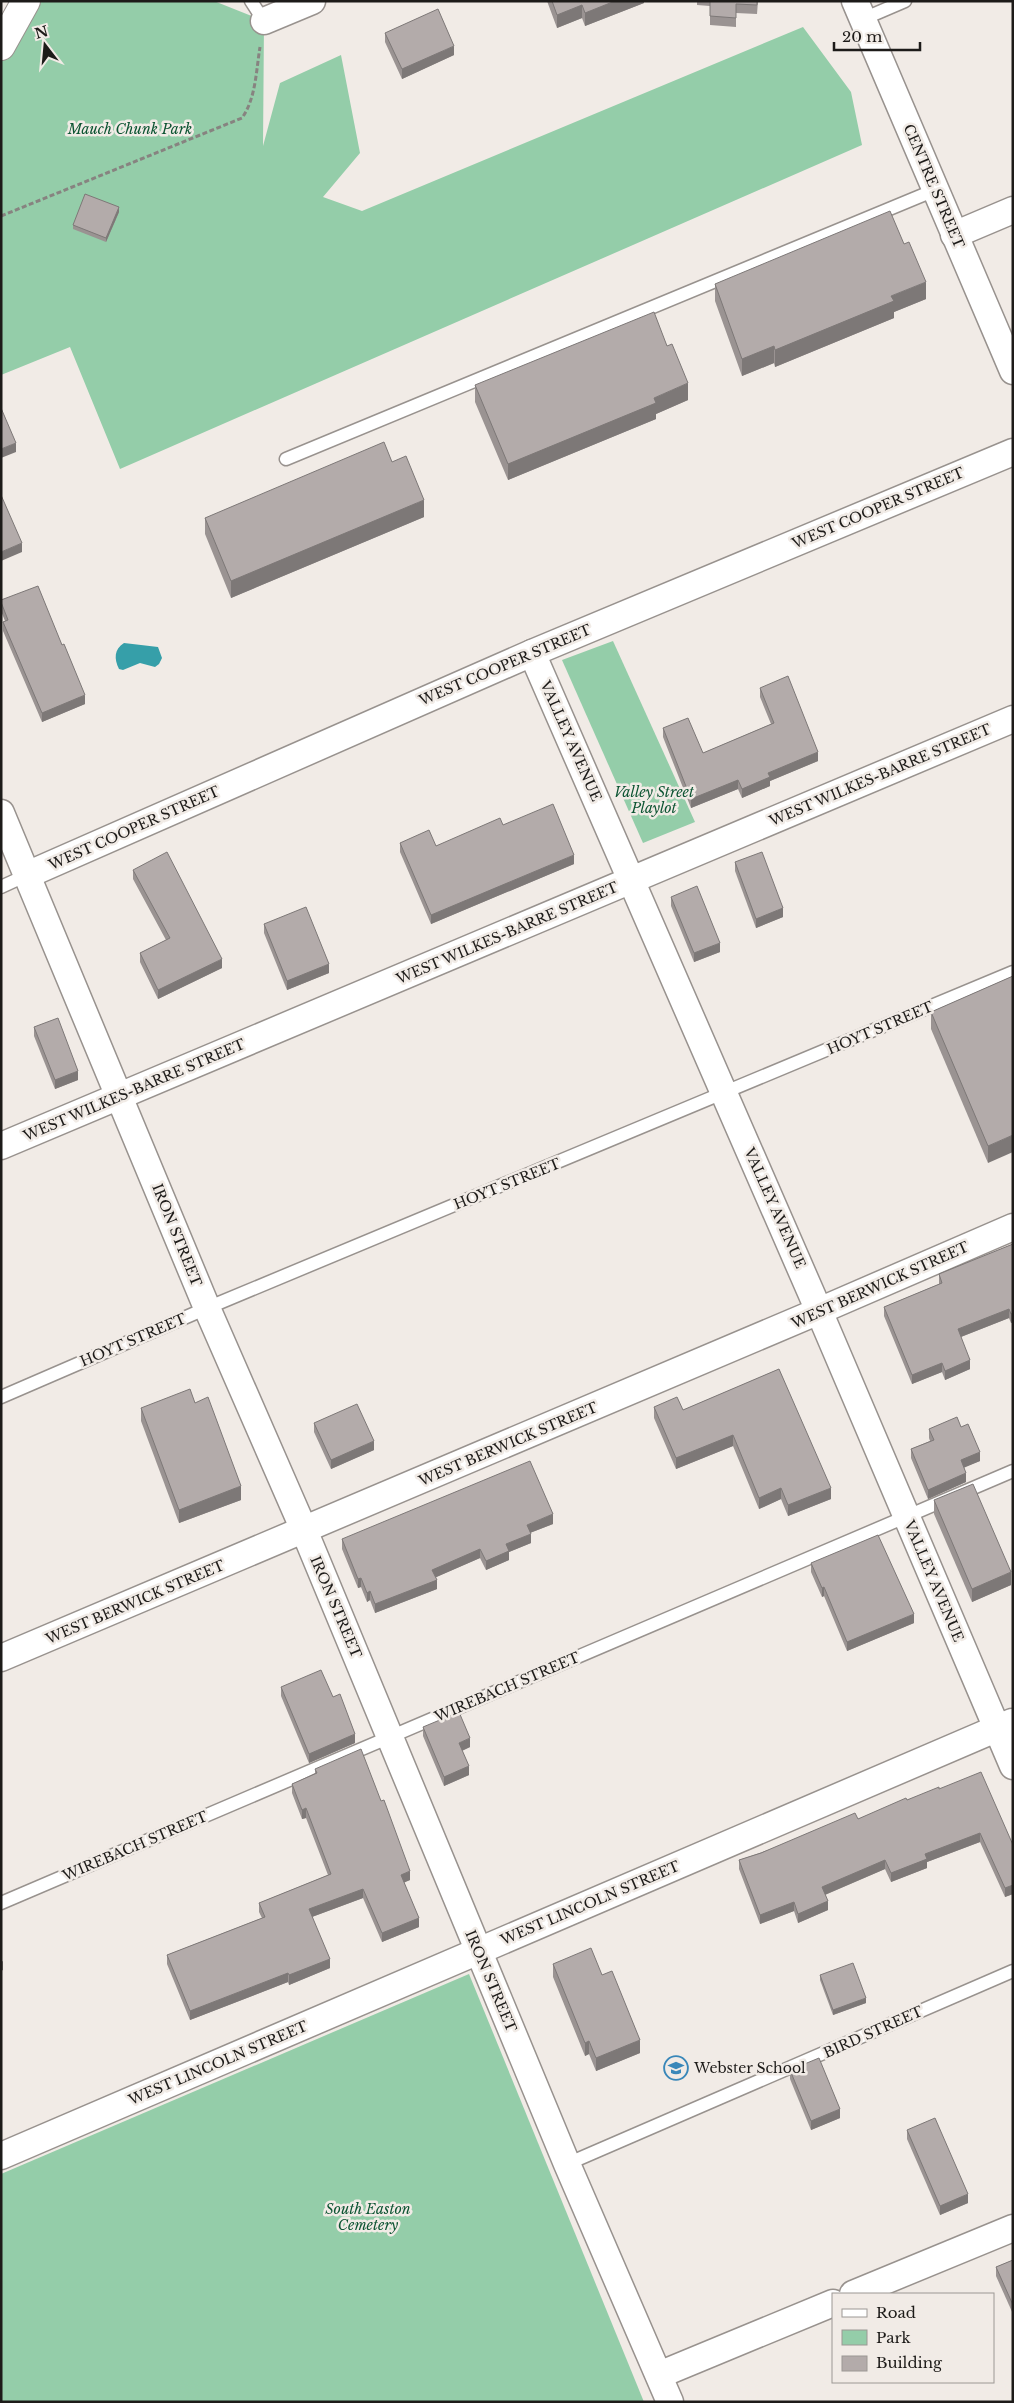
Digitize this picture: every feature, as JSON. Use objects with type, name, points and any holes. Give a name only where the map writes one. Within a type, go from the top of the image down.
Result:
[{"type":"street","points":[[1,46],[26,1]]},
{"type":"street","points":[[258,11],[312,1]]},
{"type":"street","name":"CENTRE STREET","points":[[859,10],[1013,371]]},
{"type":"street","points":[[954,235],[1013,210]]},
{"type":"street","name":"WEST COOPER STREET","points":[[27,875],[532,653],[1013,452]]},
{"type":"street","name":"VALLEY AVENUE","points":[[532,653],[820,1311],[907,1516],[1005,1725],[1013,1766]]},
{"type":"street","name":"WEST WILKES-BARRE STREET","points":[[1,1146],[1013,719]]},
{"type":"street","name":"IRON STREET","points":[[1,813],[120,1095],[207,1308],[304,1530],[567,2164],[670,2402]]},
{"type":"street","name":"WEST BERWICK STREET","points":[[1,1658],[820,1311],[1013,1227]]},
{"type":"street","name":"WEST LINCOLN STREET","points":[[1,2156],[1005,1725]]},
{"type":"street","points":[[855,2293],[1013,2228]]},
{"type":"street","points":[[659,2376],[832,2303]]},
{"type":"lane","points":[[859,10],[905,1]]},
{"type":"lane","points":[[286,459],[935,190]]},
{"type":"lane","name":"WEST COOPER STREET","points":[[1,887],[27,875]]},
{"type":"lane","name":"HOYT STREET","points":[[1,1397],[207,1308],[725,1094],[1013,972]]},
{"type":"lane","name":"WIREBACH STREET","points":[[1,1903],[1013,1471]]},
{"type":"lane","name":"BIRD STREET","points":[[567,2164],[1013,1972]]},
{"type":"path","points":[[1,216],[242,118],[250,107],[253,96],[258,11]]},
{"type":"green space","name":"Mauch Chunk Park","points":[[25,1],[214,1],[264,21],[263,146],[280,83],[341,55],[360,153],[323,197],[362,211],[803,27],[851,92],[862,145],[120,469],[70,347],[1,375],[1,43]]},
{"type":"green space","name":"Valley Street Playlot","points":[[613,641],[695,822],[643,843],[562,660]]},
{"type":"green space","name":"South Easton Cemetery","points":[[469,1974],[644,2402],[1,2402],[1,2174]]},
{"type":"water","points":[[124,643],[158,647],[162,658],[155,667],[140,663],[123,670],[119,669],[116,662],[116,654],[118,648]]},
{"type":"building","points":[[552,1],[615,1],[585,13],[582,5],[557,15]]},
{"type":"building","points":[[710,1],[757,1],[757,5],[736,4],[736,18],[710,16]]},
{"type":"building","points":[[438,9],[454,46],[402,69],[385,33]]},
{"type":"building","points":[[85,194],[119,207],[106,238],[73,225]]},
{"type":"building","points":[[890,211],[904,244],[909,242],[926,282],[891,296],[894,301],[775,350],[774,346],[742,359],[715,284]]},
{"type":"building","points":[[654,312],[667,346],[672,344],[688,383],[654,398],[656,403],[508,464],[475,385]]},
{"type":"building","points":[[1,408],[16,443],[1,449]]},
{"type":"building","points":[[384,442],[392,462],[406,456],[424,500],[231,581],[205,518]]},
{"type":"building","points":[[1,495],[22,543],[1,552]]},
{"type":"building","points":[[38,586],[85,695],[42,713],[3,622],[8,620],[1,602],[1,600]]},
{"type":"building","points":[[788,676],[818,752],[768,773],[770,777],[742,789],[738,780],[691,799],[663,728],[688,718],[703,753],[774,723],[760,688]]},
{"type":"building","points":[[553,804],[574,855],[431,915],[400,843],[429,830],[436,846],[500,818],[503,825]]},
{"type":"building","points":[[167,852],[222,959],[158,990],[140,953],[170,938],[133,870]]},
{"type":"building","points":[[762,852],[783,908],[756,919],[735,862]]},
{"type":"building","points":[[697,886],[720,943],[694,953],[671,897]]},
{"type":"building","points":[[306,907],[329,964],[287,981],[264,924]]},
{"type":"building","points":[[1013,976],[1013,1135],[988,1146],[931,1012]]},
{"type":"building","points":[[58,1018],[78,1071],[55,1080],[34,1027]]},
{"type":"building","points":[[1013,1244],[1013,1313],[1011,1314],[1009,1309],[958,1329],[970,1360],[945,1371],[942,1363],[912,1375],[884,1307],[942,1283],[939,1274]]},
{"type":"building","points":[[779,1369],[831,1488],[788,1505],[781,1488],[759,1498],[733,1435],[676,1458],[654,1407],[677,1397],[683,1410]]},
{"type":"building","points":[[190,1389],[195,1403],[208,1397],[241,1486],[179,1510],[141,1408]]},
{"type":"building","points":[[357,1404],[374,1441],[331,1460],[314,1423]]},
{"type":"building","points":[[957,1417],[961,1427],[968,1424],[980,1452],[961,1460],[966,1473],[928,1490],[911,1449],[934,1440],[929,1429]]},
{"type":"building","points":[[530,1461],[553,1514],[527,1525],[531,1534],[506,1544],[509,1551],[486,1561],[480,1549],[432,1570],[437,1580],[375,1604],[370,1591],[367,1593],[361,1578],[358,1579],[342,1539]]},
{"type":"building","points":[[973,1484],[1011,1572],[972,1589],[934,1500]]},
{"type":"building","points":[[878,1535],[914,1614],[847,1642],[824,1587],[822,1588],[811,1563]]},
{"type":"building","points":[[321,1670],[333,1697],[340,1694],[355,1734],[309,1754],[281,1687]]},
{"type":"building","points":[[459,1712],[470,1738],[459,1743],[469,1766],[444,1777],[423,1727]]},
{"type":"building","points":[[361,1749],[381,1801],[384,1800],[410,1871],[401,1875],[419,1918],[382,1933],[363,1889],[309,1909],[330,1959],[190,2011],[167,1955],[265,1917],[259,1903],[331,1874],[306,1808],[302,1810],[292,1784],[317,1773],[315,1769]]},
{"type":"building","points":[[981,1772],[1013,1845],[1013,1885],[1005,1888],[980,1833],[925,1854],[927,1859],[891,1873],[885,1860],[822,1887],[828,1901],[798,1914],[794,1902],[760,1915],[739,1860],[761,1853],[855,1813],[858,1819],[906,1798],[907,1800],[939,1787],[939,1789]]},
{"type":"building","points":[[591,1948],[602,1975],[612,1971],[640,2040],[596,2058],[589,2041],[585,2043],[553,1964]]},
{"type":"building","points":[[853,1963],[866,1998],[833,2010],[820,1975]]},
{"type":"building","points":[[819,2058],[840,2109],[811,2121],[790,2070]]},
{"type":"building","points":[[935,2118],[968,2194],[940,2206],[907,2130]]},
{"type":"building","points":[[1013,2260],[1013,2305],[996,2267]]},
{"type":"place","name":"Webster School","points":[[676,2068]]}]
